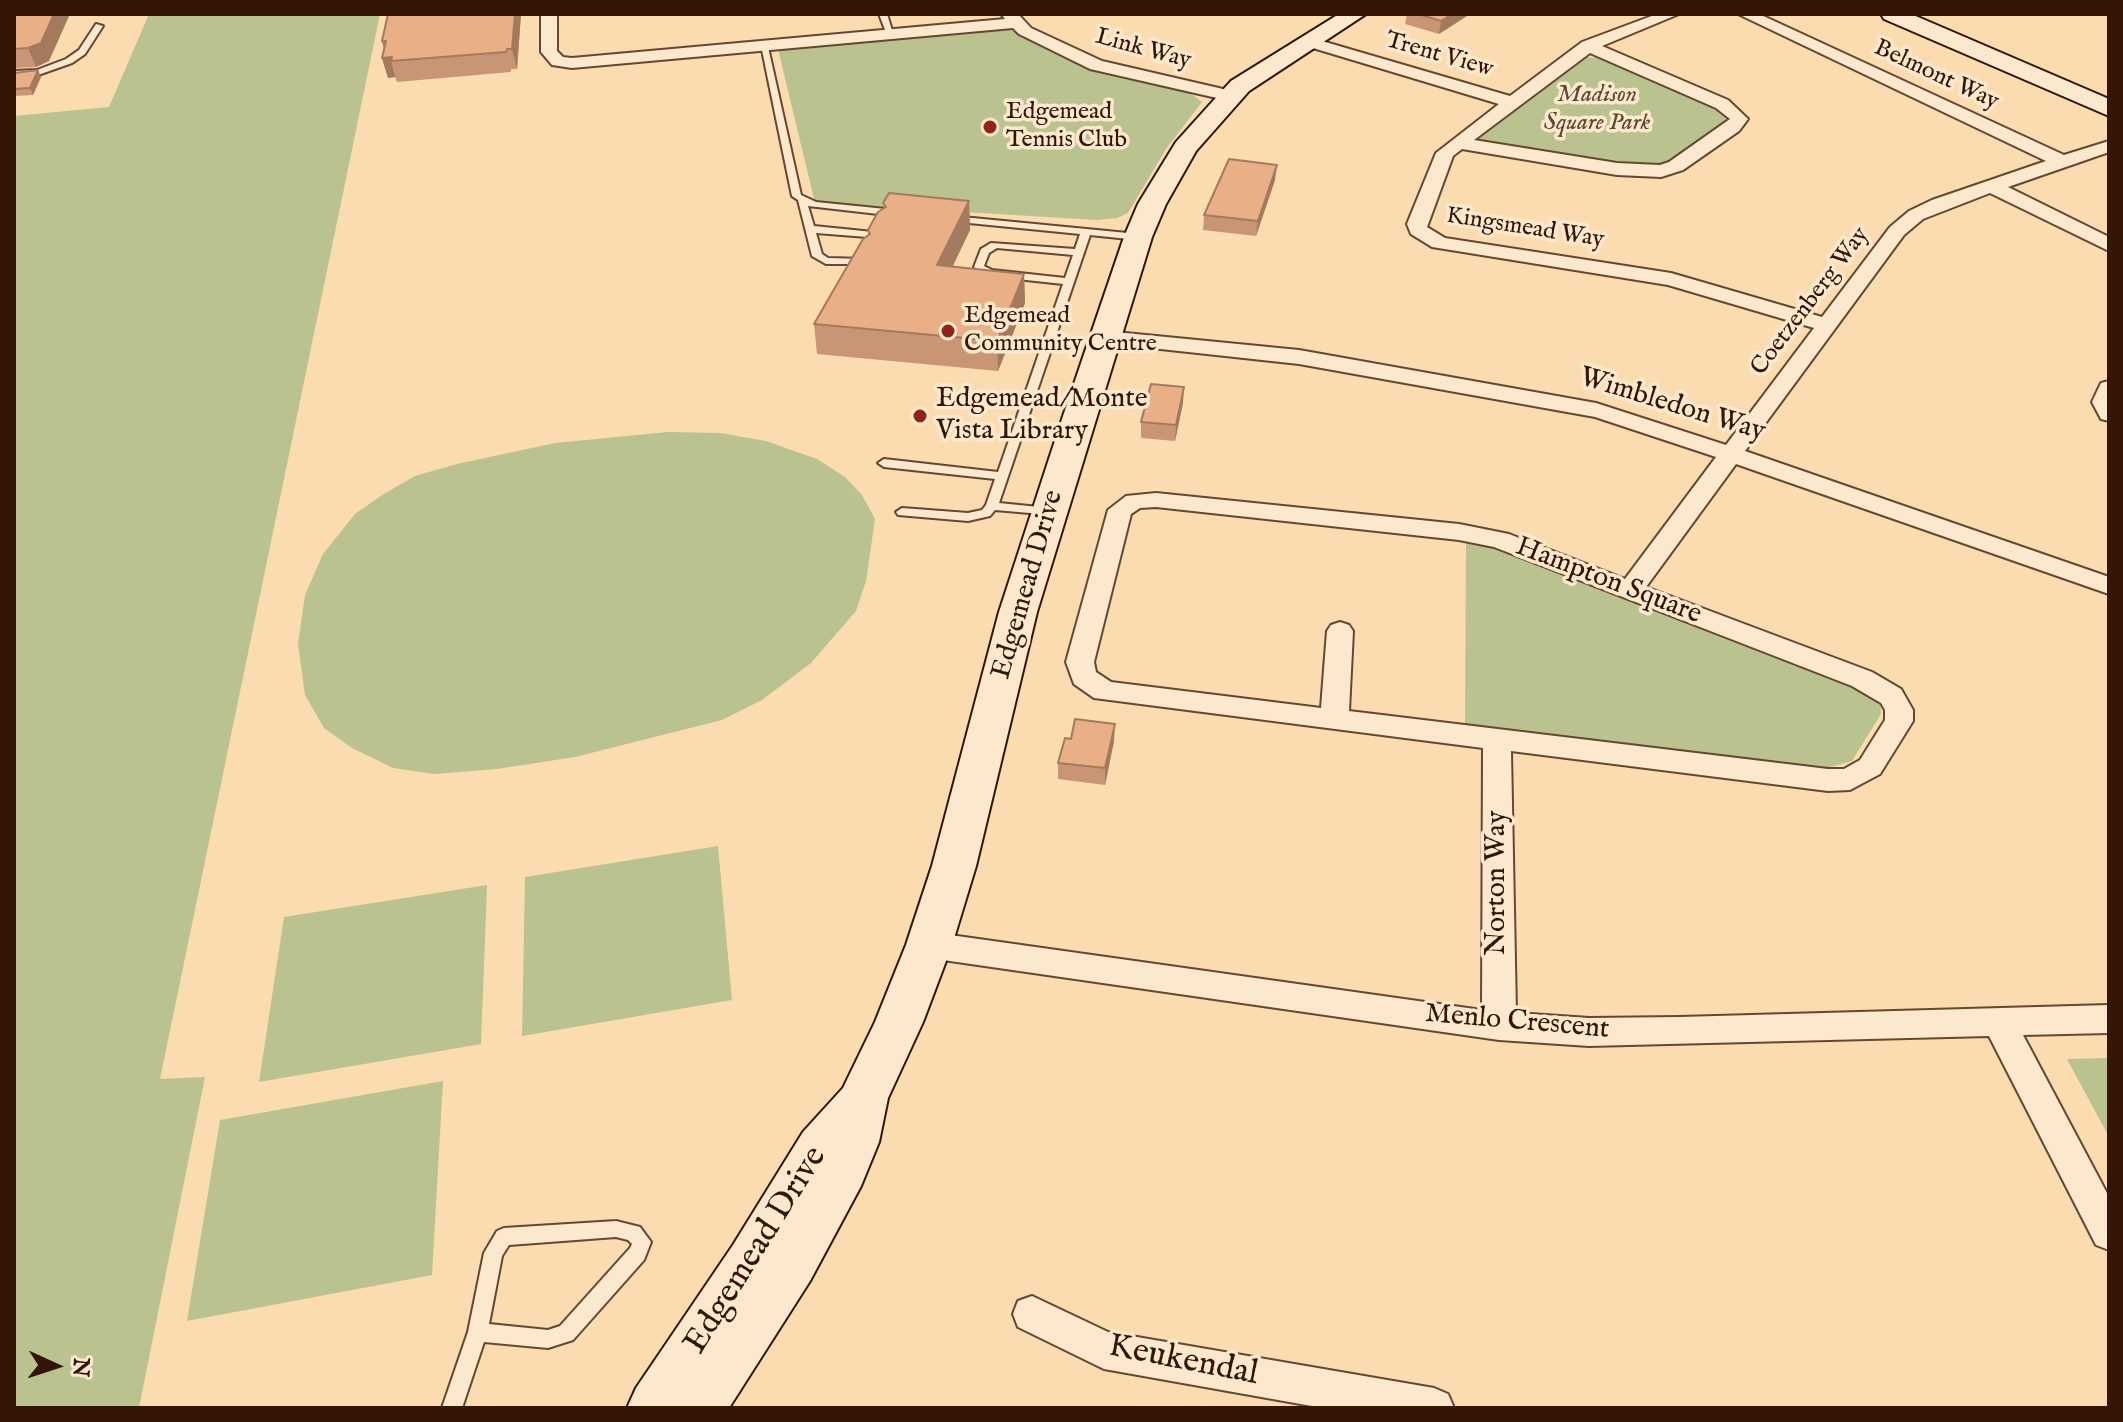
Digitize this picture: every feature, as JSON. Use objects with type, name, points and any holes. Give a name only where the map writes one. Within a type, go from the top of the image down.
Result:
[{"type":"street","name":"Edgemead Drive","points":[[696,1408],[791,1263],[830,1195],[854,1142],[863,1098],[899,1022],[929,945],[961,840],[1018,612],[1138,237],[1169,172],[1203,124],[1230,96],[1240,86],[1355,14]]},
{"type":"street","name":"Kingsmead Way","points":[[1671,14],[1588,46],[1445,153],[1417,224],[1429,239],[1671,279],[1825,325]]},
{"type":"street","name":"Belmont Way","points":[[1746,14],[2063,162]]},
{"type":"street","points":[[1892,14],[2109,108]]},
{"type":"street","points":[[553,15],[549,52],[565,63],[891,35],[1012,18]]},
{"type":"street","name":"Link Way","points":[[1012,18],[1047,44],[1096,65],[1230,96]]},
{"type":"street","name":"Trent View","points":[[1309,42],[1511,102]]},
{"type":"street","points":[[1458,143],[1617,169],[1661,171],[1676,166],[1739,119],[1722,104],[1588,46]]},
{"type":"street","name":"Coetzenberg Way","points":[[1630,590],[1897,231],[1939,204],[2109,146]]},
{"type":"street","points":[[1991,186],[2109,245]]},
{"type":"street","name":"Wimbledon Way","points":[[1105,337],[1299,357],[1559,402],[1627,418],[2109,586]]},
{"type":"street","points":[[2109,388],[2103,402],[2109,414]]},
{"type":"street","name":"Hampton Square","points":[[1146,500],[1168,501],[1483,536],[1862,679],[1891,696],[1899,710],[1899,721],[1870,767],[1861,774],[1839,780],[1334,719],[1104,691],[1089,682],[1081,671],[1080,662],[1120,510],[1126,504],[1146,500]]},
{"type":"street","points":[[1334,719],[1340,631]]},
{"type":"street","name":"Norton Way","points":[[1497,739],[1499,1026]]},
{"type":"street","name":"Menlo Crescent","points":[[929,945],[1499,1026],[1619,1032],[2109,1019]]},
{"type":"street","points":[[1998,1021],[2109,1233]]},
{"type":"street","name":"Edgemead Drive","points":[[656,1408],[752,1263],[821,1148],[863,1098]]},
{"type":"street","name":"Keukendal","points":[[1032,1314],[1104,1350],[1308,1397],[1434,1408]]},
{"type":"lane","points":[[883,14],[891,35]]},
{"type":"lane","points":[[14,74],[38,72],[69,61],[82,52],[99,26]]},
{"type":"lane","points":[[764,47],[794,191],[802,201],[814,251],[821,259],[865,262]]},
{"type":"lane","points":[[802,201],[901,214]]},
{"type":"lane","points":[[947,218],[1138,237]]},
{"type":"lane","points":[[809,229],[880,235]]},
{"type":"lane","points":[[902,512],[968,517],[986,513],[992,506],[1086,232]]},
{"type":"lane","points":[[1069,282],[989,273],[979,267],[985,251],[995,245],[1079,252]]},
{"type":"lane","points":[[884,463],[1002,476]]},
{"type":"lane","points":[[992,506],[1049,512]]},
{"type":"lane","points":[[452,1408],[478,1332],[493,1253],[504,1237],[616,1229],[633,1233],[642,1242],[637,1254],[566,1333],[548,1339],[478,1332]]},
{"type":"green space","points":[[149,14],[380,14],[160,1079],[205,1077],[139,1408],[14,1408],[14,116],[109,107]]},
{"type":"green space","name":"Edgemead Tennis Club","points":[[1006,27],[1098,73],[1190,93],[1202,102],[1166,149],[1128,213],[1117,218],[1097,220],[815,203],[778,49]]},
{"type":"green space","name":"Madison Square Park","points":[[1586,57],[1609,59],[1718,107],[1726,119],[1665,165],[1646,168],[1479,141],[1477,138]]},
{"type":"green space","points":[[668,432],[720,433],[766,441],[817,459],[845,477],[862,495],[875,519],[866,581],[856,611],[811,663],[762,700],[722,720],[575,757],[497,769],[434,774],[393,768],[352,748],[324,728],[305,695],[298,644],[305,595],[323,554],[355,514],[415,476],[457,464],[555,443]]},
{"type":"green space","points":[[1466,542],[1513,553],[1866,693],[1880,703],[1881,714],[1852,761],[1827,768],[1465,725]]},
{"type":"green space","points":[[718,846],[732,1000],[522,1036],[525,877]]},
{"type":"green space","points":[[487,885],[481,1044],[259,1082],[284,917]]},
{"type":"green space","points":[[2109,1058],[2109,1137],[2067,1059]]},
{"type":"green space","points":[[443,1081],[432,1275],[187,1321],[220,1120]]},
{"type":"building","points":[[14,14],[54,14],[41,43],[14,49]]},
{"type":"building","points":[[388,14],[515,14],[512,49],[391,61],[392,57],[382,58]]},
{"type":"building","points":[[1418,14],[1452,14],[1441,21]]},
{"type":"building","points":[[38,70],[30,88],[14,89],[14,73]]},
{"type":"building","points":[[1229,159],[1277,165],[1258,221],[1204,215]]},
{"type":"building","points":[[889,193],[969,201],[937,265],[1024,274],[997,341],[814,324],[863,239],[870,234],[868,230],[878,212],[886,207],[883,203]]},
{"type":"building","points":[[1151,384],[1184,387],[1176,425],[1141,422]]},
{"type":"building","points":[[1075,719],[1115,724],[1105,768],[1058,763],[1065,738],[1071,739]]},
{"type":"place","name":"Edgemead Tennis Club","points":[[990,127]]},
{"type":"place","name":"Edgemead Community Centre","points":[[948,331]]},
{"type":"place","name":"Edgemead/Monte Vista Library","points":[[920,416]]}]
